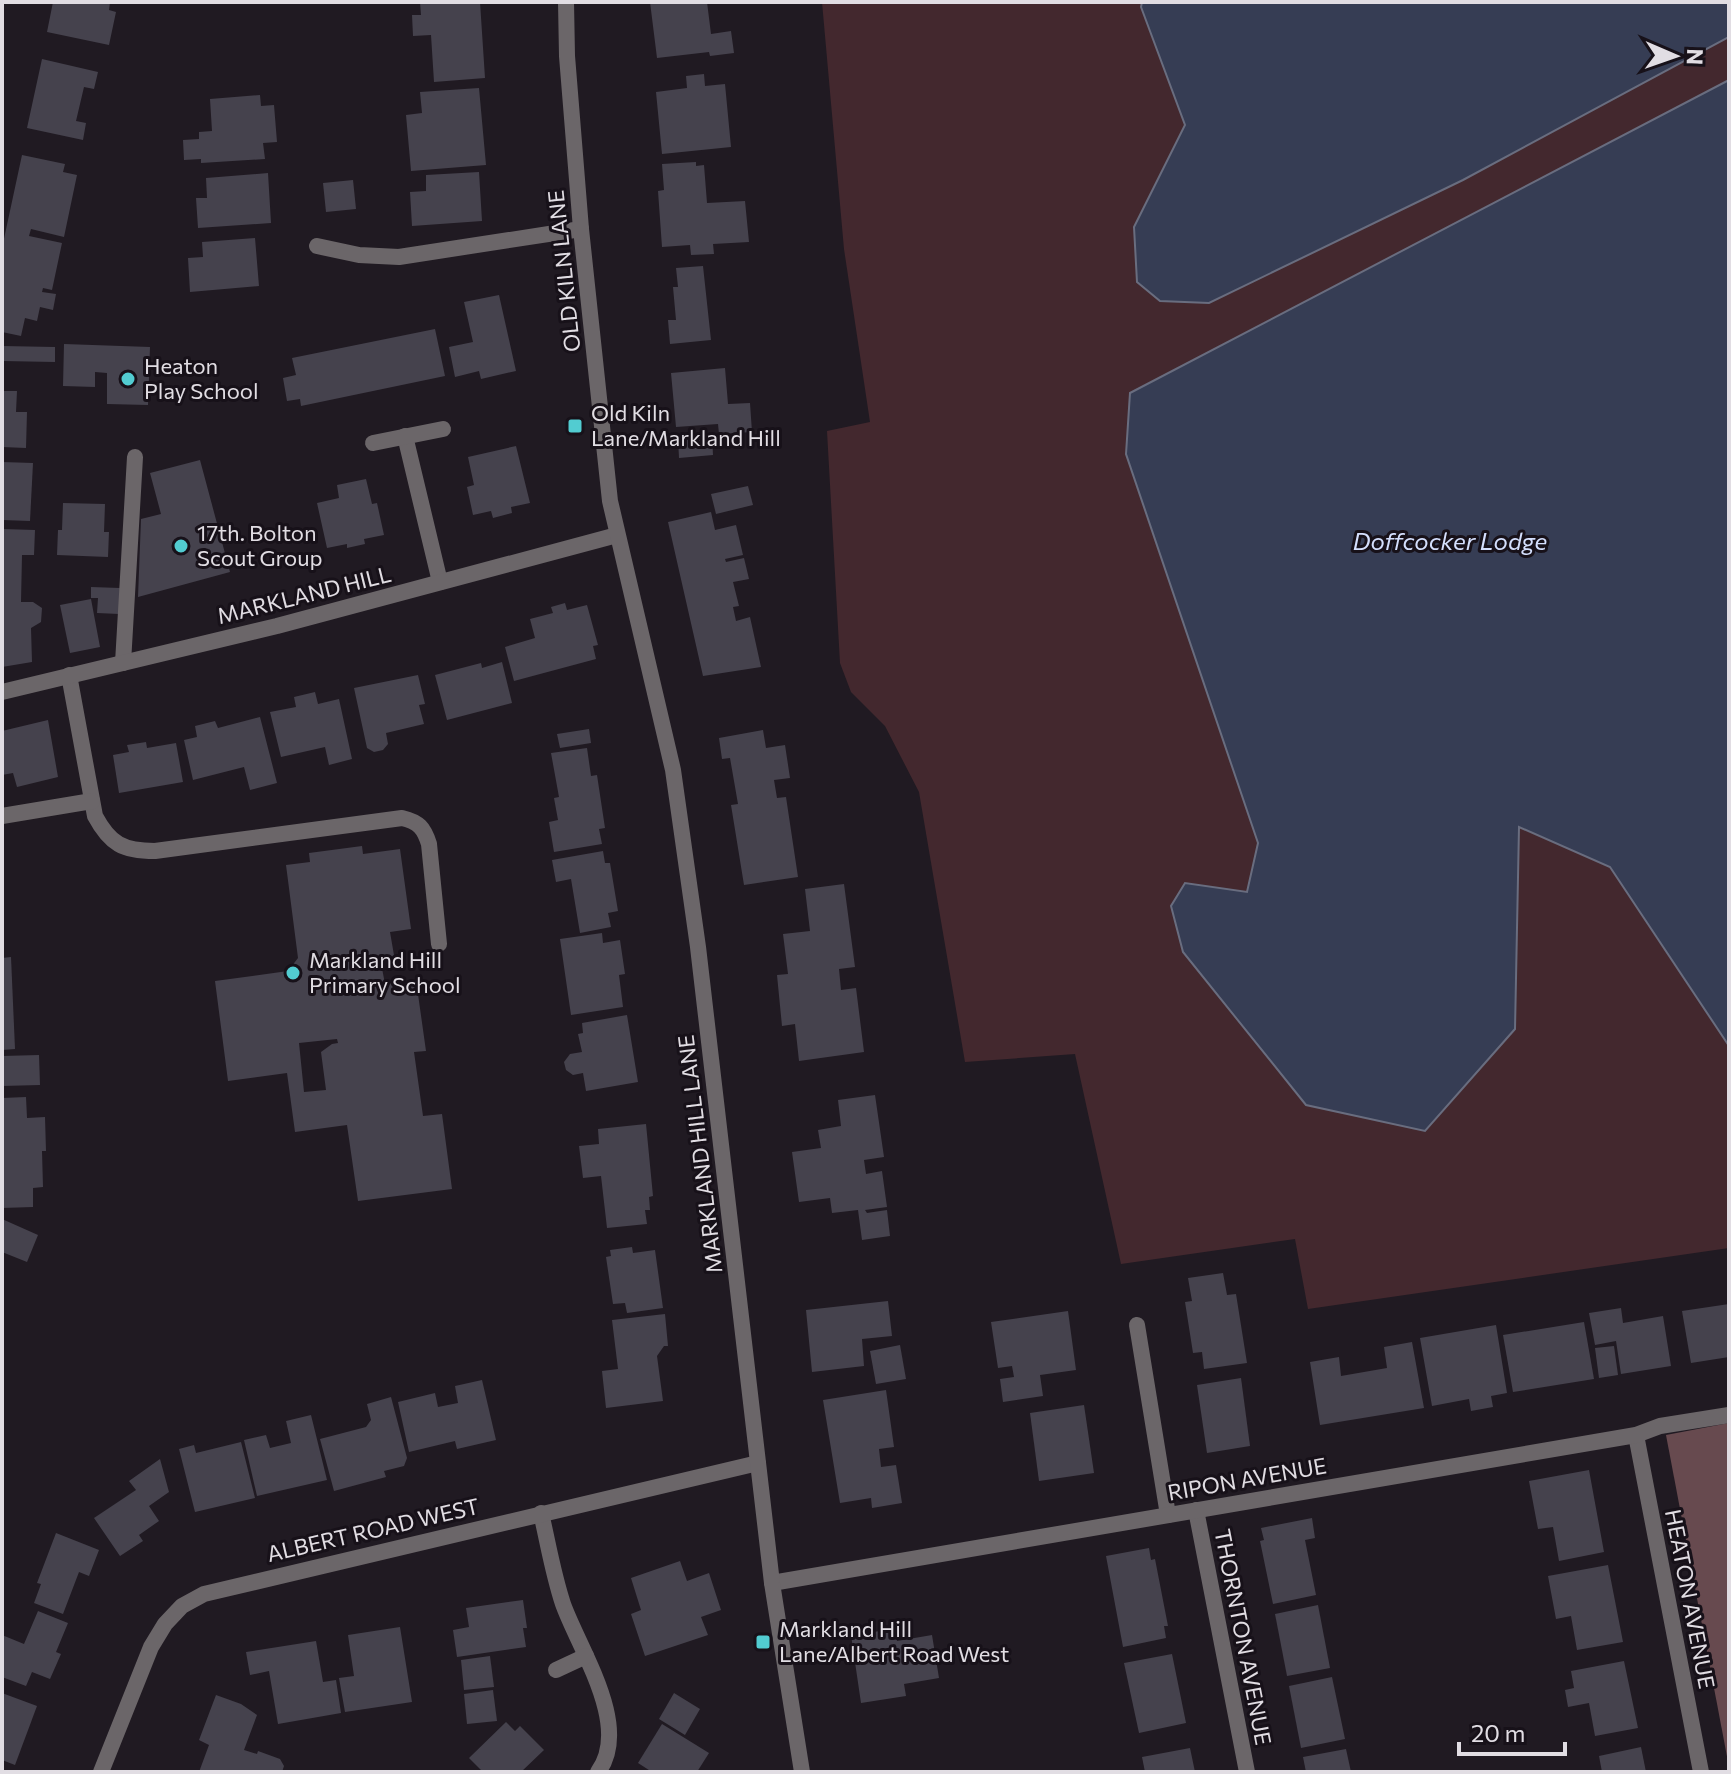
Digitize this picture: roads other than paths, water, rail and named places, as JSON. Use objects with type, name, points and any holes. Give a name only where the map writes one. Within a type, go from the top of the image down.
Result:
[{"type":"street","name":"OLD KILN LANE","points":[[566,2],[567,56],[581,229],[610,501],[617,535]]},
{"type":"street","points":[[317,246],[359,255],[399,257],[581,229]]},
{"type":"street","points":[[373,443],[443,429]]},
{"type":"street","points":[[405,436],[440,582]]},
{"type":"street","points":[[123,663],[135,457]]},
{"type":"street","name":"MARKLAND HILL","points":[[2,692],[617,535]]},
{"type":"street","name":"MARKLAND HILL LANE","points":[[617,535],[673,770],[698,947],[772,1583],[802,1772]]},
{"type":"street","points":[[69,675],[95,816],[104,833],[119,845],[135,851],[155,851],[402,818],[416,821],[425,830],[429,844],[439,944]]},
{"type":"street","points":[[2,816],[92,801]]},
{"type":"street","points":[[1137,1325],[1168,1515]]},
{"type":"street","name":"RIPON AVENUE","points":[[772,1583],[1636,1435],[1660,1426],[1729,1415]]},
{"type":"street","name":"HEATON AVENUE","points":[[1636,1435],[1701,1772]]},
{"type":"street","name":"ALBERT ROAD WEST","points":[[101,1772],[151,1647],[165,1624],[182,1606],[204,1594],[758,1463]]},
{"type":"street","name":"THORNTON AVENUE","points":[[1196,1510],[1247,1772]]},
{"type":"street","points":[[541,1513],[559,1590],[598,1683],[607,1721],[608,1749],[598,1772]]},
{"type":"street","points":[[556,1670],[586,1656]]},
{"type":"water","points":[[1142,2],[1729,2],[1729,37],[1463,180],[1209,303],[1160,301],[1137,282],[1134,227],[1185,125],[1141,7]]},
{"type":"water","name":"Doffcocker Lodge","points":[[1729,80],[1729,1046],[1610,867],[1519,827],[1515,1029],[1425,1131],[1306,1105],[1183,952],[1171,906],[1185,883],[1247,892],[1258,843],[1126,454],[1130,393]]},
{"type":"place","name":"Heaton Play School","points":[[128,379]]},
{"type":"place","name":"Old Kiln Lane/Markland Hill","points":[[575,426]]},
{"type":"place","name":"17th. Bolton Scout Group","points":[[181,546]]},
{"type":"place","name":"Markland Hill Primary School","points":[[293,973]]},
{"type":"place","name":"Markland Hill Lane/Albert Road West","points":[[763,1642]]}]
